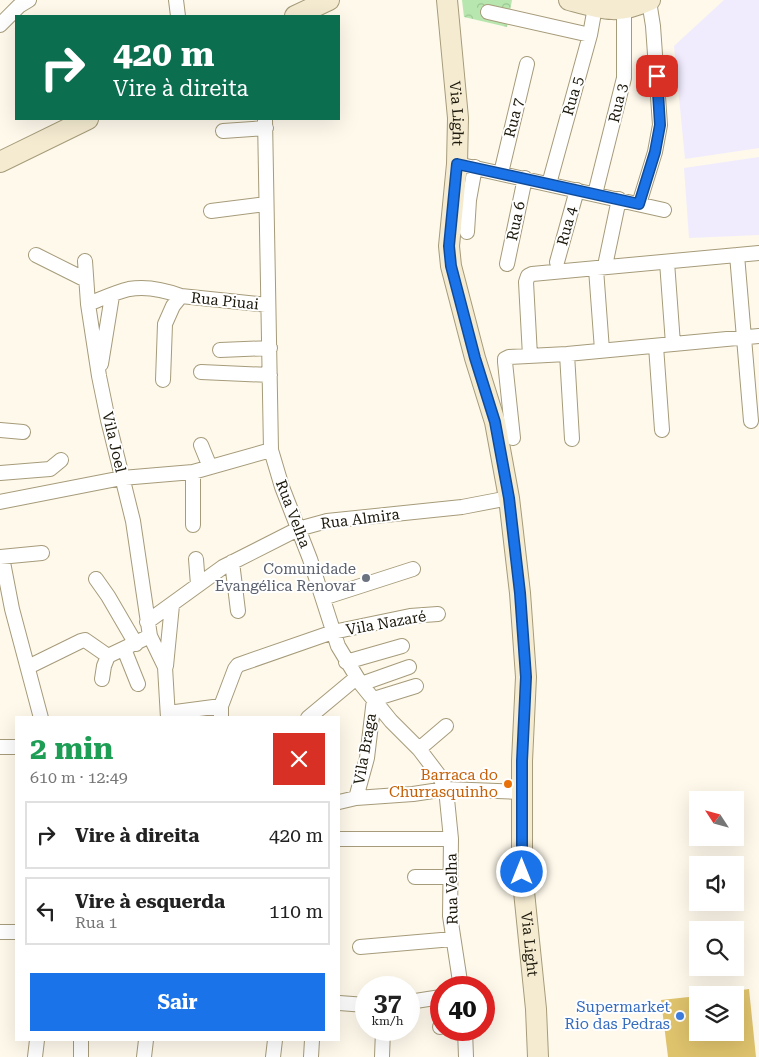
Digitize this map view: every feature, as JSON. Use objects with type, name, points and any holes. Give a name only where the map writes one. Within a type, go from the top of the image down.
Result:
[{"type":"street","points":[[0,24],[19,6],[29,0]]},
{"type":"street","points":[[176,0],[178,15]]},
{"type":"street","points":[[297,15],[329,0]]},
{"type":"street","name":"Via Light","points":[[447,0],[458,118],[466,166],[449,246],[451,266],[475,358],[495,422],[509,498],[526,677],[522,792],[522,872],[536,1009],[538,1057]]},
{"type":"street","points":[[570,0],[610,10],[624,9],[650,0],[660,125],[655,152],[639,204]]},
{"type":"street","name":"Rua 5","points":[[549,184],[596,7]]},
{"type":"street","name":"Rua 3","points":[[595,194],[624,78],[624,9]]},
{"type":"street","points":[[488,12],[590,35]]},
{"type":"street","name":"Rua 7","points":[[501,173],[527,64]]},
{"type":"street","points":[[0,162],[86,120]]},
{"type":"street","points":[[223,132],[266,123]]},
{"type":"street","name":"Rua Velha","points":[[266,123],[270,348],[269,418],[271,450],[282,488],[323,598],[338,646],[346,662],[358,681],[391,721],[419,749],[438,774],[446,789],[451,839],[450,916],[459,976]]},
{"type":"street","points":[[467,232],[469,200],[466,166],[664,210]]},
{"type":"street","name":"Rua 6","points":[[507,264],[525,178]]},
{"type":"street","name":"Rua 4","points":[[557,262],[576,190]]},
{"type":"street","points":[[602,350],[601,265],[619,200]]},
{"type":"street","points":[[211,211],[266,204]]},
{"type":"street","points":[[530,356],[526,282],[528,276],[536,273],[601,265],[667,262],[759,253]]},
{"type":"street","points":[[36,255],[86,280]]},
{"type":"street","points":[[737,255],[751,421]]},
{"type":"street","name":"Vila Joel","points":[[85,261],[88,304],[99,376],[133,521],[149,629],[165,667]]},
{"type":"street","points":[[667,262],[673,344]]},
{"type":"street","points":[[88,304],[128,289],[140,288],[168,292],[180,296]]},
{"type":"street","points":[[99,376],[112,296]]},
{"type":"street","name":"Rua Piuai","points":[[163,380],[165,324],[180,296],[268,305]]},
{"type":"street","points":[[513,438],[505,361],[509,357],[567,354],[759,336]]},
{"type":"street","points":[[656,346],[662,430]]},
{"type":"street","points":[[220,350],[270,348]]},
{"type":"street","points":[[567,354],[572,439]]},
{"type":"street","points":[[201,372],[270,375]]},
{"type":"street","points":[[0,430],[22,432]]},
{"type":"street","points":[[201,445],[210,467]]},
{"type":"street","points":[[0,502],[122,478],[193,472],[271,450]]},
{"type":"street","points":[[0,473],[56,464],[49,492]]},
{"type":"street","points":[[193,472],[193,525]]},
{"type":"street","name":"Rua Almira","points":[[108,656],[130,646],[172,604],[232,562],[298,529],[328,521],[462,507],[509,498]]},
{"type":"street","points":[[40,716],[28,666],[6,609],[1,557],[42,553]]},
{"type":"street","points":[[196,559],[198,585]]},
{"type":"street","points":[[232,562],[238,610]]},
{"type":"street","points":[[323,598],[412,569]]},
{"type":"street","points":[[96,579],[108,596],[130,646],[138,684]]},
{"type":"street","points":[[172,604],[165,667],[168,715],[221,712]]},
{"type":"street","name":"Vila Nazaré","points":[[221,712],[238,665],[333,632],[410,616],[438,614]]},
{"type":"street","points":[[28,666],[83,640],[108,656],[102,679]]},
{"type":"street","points":[[346,662],[402,646]]},
{"type":"street","points":[[310,716],[358,681],[409,667]]},
{"type":"street","points":[[374,699],[416,686]]},
{"type":"street","name":"Vila Braga","points":[[356,798],[366,758],[374,699]]},
{"type":"street","points":[[419,749],[446,726]]},
{"type":"street","points":[[0,747],[15,747]]},
{"type":"street","points":[[340,806],[356,798],[446,789],[522,792]]},
{"type":"street","points":[[340,839],[451,839]]},
{"type":"street","points":[[415,877],[450,877]]},
{"type":"street","points":[[0,932],[15,932]]},
{"type":"street","points":[[360,947],[453,939]]},
{"type":"street","points":[[340,1003],[355,1005]]},
{"type":"street","points":[[35,1057],[37,1041]]},
{"type":"street","points":[[80,1057],[81,1041]]},
{"type":"street","points":[[144,1057],[146,1041]]},
{"type":"street","points":[[273,1057],[275,1041]]},
{"type":"street","points":[[311,1057],[312,1041]]},
{"type":"street","points":[[382,1057],[383,1041]]},
{"type":"street","points":[[465,1041],[466,1057]]},
{"type":"shaded area","points":[[724,0],[759,0],[759,148],[685,159],[674,46]]},
{"type":"shaded area","points":[[759,157],[759,235],[689,238],[684,168]]},
{"type":"green space","points":[[462,0],[512,0],[507,27],[464,17]]},
{"type":"building","name":"Supermarket Rio das Pedras","points":[[749,989],[756,1057],[668,1057],[661,1000],[689,997],[689,1041],[744,1041],[744,990]]},
{"type":"place","name":"Comunidade Evangélica Renovar","points":[[366,578]]},
{"type":"place","name":"Barraca do Churrasquinho","points":[[508,784]]},
{"type":"place","name":"Supermarket Rio das Pedras","points":[[680,1016]]},
{"type":"route","points":[[522,872],[522,761],[526,677],[520,593],[509,498],[495,422],[475,358],[451,266],[449,246],[457,164],[639,204],[655,152],[660,125],[657,76]]}]
